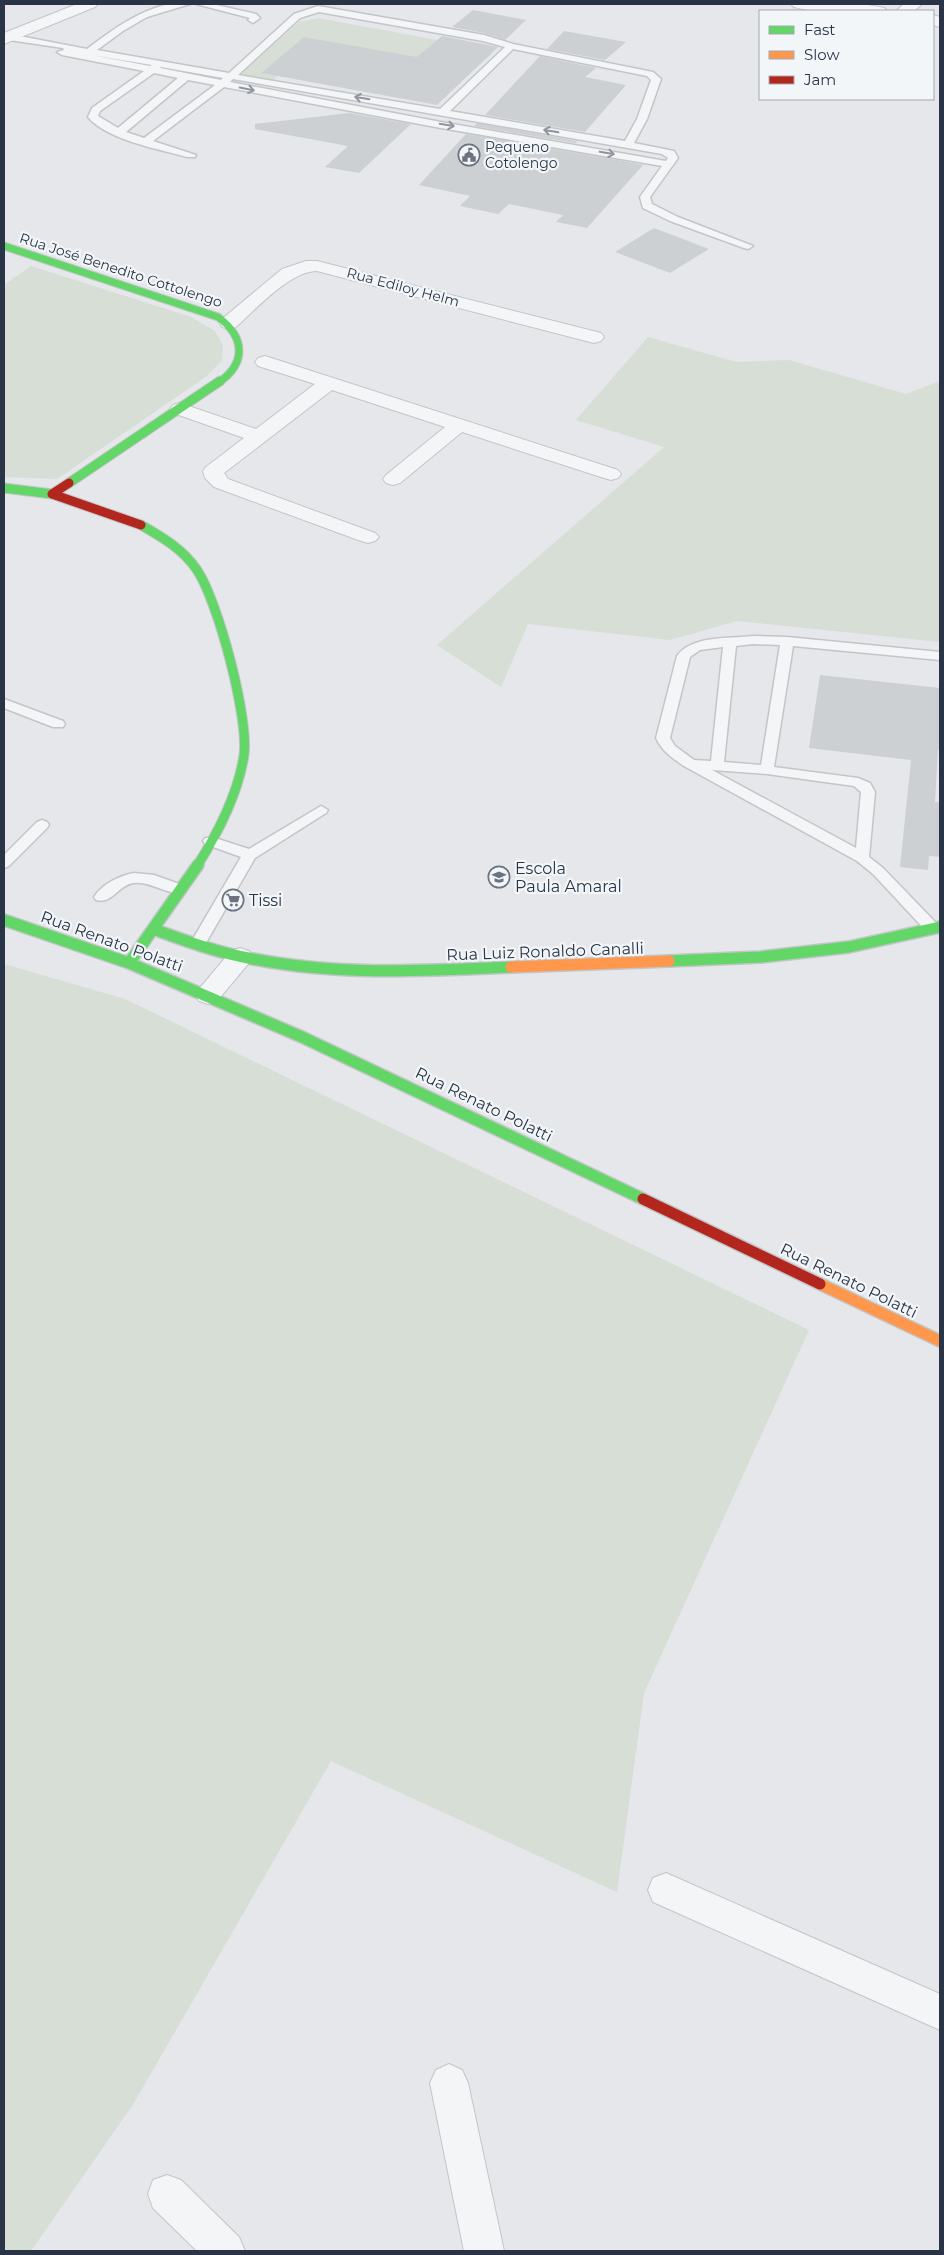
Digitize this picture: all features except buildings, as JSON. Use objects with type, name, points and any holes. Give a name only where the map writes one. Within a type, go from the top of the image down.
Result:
[{"type":"main road","name":"Rua José Benedito Cottolengo","points":[[4,246],[189,306],[229,323],[236,330],[240,343],[238,364],[223,379],[52,494]]},
{"type":"main road","points":[[4,488],[52,494],[112,515],[146,529],[185,553],[196,566],[204,581],[235,686],[244,755],[239,782],[230,806],[180,889],[129,963]]},
{"type":"main road","name":"Rua Renato Polatti","points":[[4,920],[129,963],[208,995],[421,1092],[940,1341]]},
{"type":"main road","name":"Rua Luiz Ronaldo Canalli","points":[[154,929],[240,957],[283,965],[337,970],[393,972],[761,957],[841,948],[937,928]]},
{"type":"street","points":[[5,39],[90,4]]},
{"type":"street","points":[[799,4],[868,10]]},
{"type":"street","name":"Rua Ediloy Helm","points":[[229,323],[288,272],[306,266],[317,266],[594,337]]},
{"type":"street","points":[[265,362],[611,474]]},
{"type":"street","points":[[329,383],[213,471],[215,478],[221,482],[368,537]]},
{"type":"street","points":[[180,409],[258,436]]},
{"type":"street","points":[[394,479],[459,425]]},
{"type":"street","points":[[208,995],[240,957]]},
{"type":"street","points":[[666,1890],[940,2012]]},
{"type":"street","points":[[449,2083],[484,2251]]},
{"type":"street","points":[[167,2194],[225,2251]]},
{"type":"lane","points":[[86,54],[138,16],[157,8],[186,4]]},
{"type":"lane","points":[[202,4],[253,16],[255,18],[253,20]]},
{"type":"lane","points":[[146,141],[226,81],[297,16],[305,12],[332,10],[484,38],[511,46],[654,76],[656,80],[642,119],[628,145]]},
{"type":"lane","points":[[5,39],[669,164]]},
{"type":"lane","points":[[444,112],[511,46]]},
{"type":"lane","points":[[156,67],[184,77],[226,81],[444,112],[670,153],[673,158],[645,197],[647,206],[674,219],[748,246]]},
{"type":"lane","points":[[156,67],[93,113],[98,123],[191,155]]},
{"type":"lane","points":[[120,132],[184,77]]},
{"type":"lane","points":[[768,770],[787,641]]},
{"type":"lane","points":[[937,928],[862,858],[689,764],[665,744],[663,738],[684,656],[689,650],[697,646],[730,642],[787,641],[940,656]]},
{"type":"lane","points":[[717,766],[730,642]]},
{"type":"lane","points":[[4,703],[58,724]]},
{"type":"lane","points":[[689,764],[768,770],[858,782],[865,786],[868,792],[862,858]]},
{"type":"lane","points":[[198,944],[250,855],[321,810]]},
{"type":"lane","points":[[4,863],[42,825]]},
{"type":"lane","points":[[210,841],[250,855]]},
{"type":"lane","points":[[101,896],[127,879],[137,878],[154,880],[180,889]]},
{"type":"shaded area","points":[[318,18],[492,50],[491,55],[475,68],[304,37],[261,73],[277,76],[272,82],[241,76],[248,67],[299,22]]},
{"type":"shaded area","points":[[31,266],[191,317],[215,331],[223,346],[222,360],[207,376],[57,479],[4,477],[4,285]]},
{"type":"shaded area","points":[[648,337],[736,362],[789,360],[906,394],[940,381],[940,642],[737,621],[670,640],[528,624],[501,687],[437,645],[664,447],[576,420]]},
{"type":"shaded area","points":[[4,964],[125,999],[809,1330],[644,1693],[617,1892],[331,1761],[134,2103],[31,2251],[4,2251]]},
{"type":"traffic: fast","points":[[4,246],[218,317],[234,331],[238,338],[239,354],[231,370],[223,379],[69,483]]},
{"type":"traffic: fast","points":[[4,488],[52,494]]},
{"type":"traffic: fast","points":[[129,963],[181,891],[214,837],[228,810],[238,782],[245,742],[244,727],[234,679],[216,616],[204,583],[197,570],[187,558],[160,536],[141,525]]},
{"type":"traffic: fast","points":[[4,920],[129,963],[302,1037],[643,1199]]},
{"type":"traffic: fast","points":[[669,961],[761,957],[849,947],[940,927]]},
{"type":"traffic: fast","points":[[153,929],[220,952],[293,966],[355,971],[511,967]]},
{"type":"traffic: slow","points":[[511,967],[669,961]]},
{"type":"traffic: slow","points":[[820,1284],[940,1341]]},
{"type":"traffic: jam","points":[[69,483],[52,494],[141,525]]},
{"type":"traffic: jam","points":[[643,1199],[820,1284]]},
{"type":"place","name":"Pequeno Cotolengo","points":[[469,155]]},
{"type":"place","name":"Escola Paula Amaral","points":[[499,877]]},
{"type":"place","name":"Tissi","points":[[233,900]]}]
